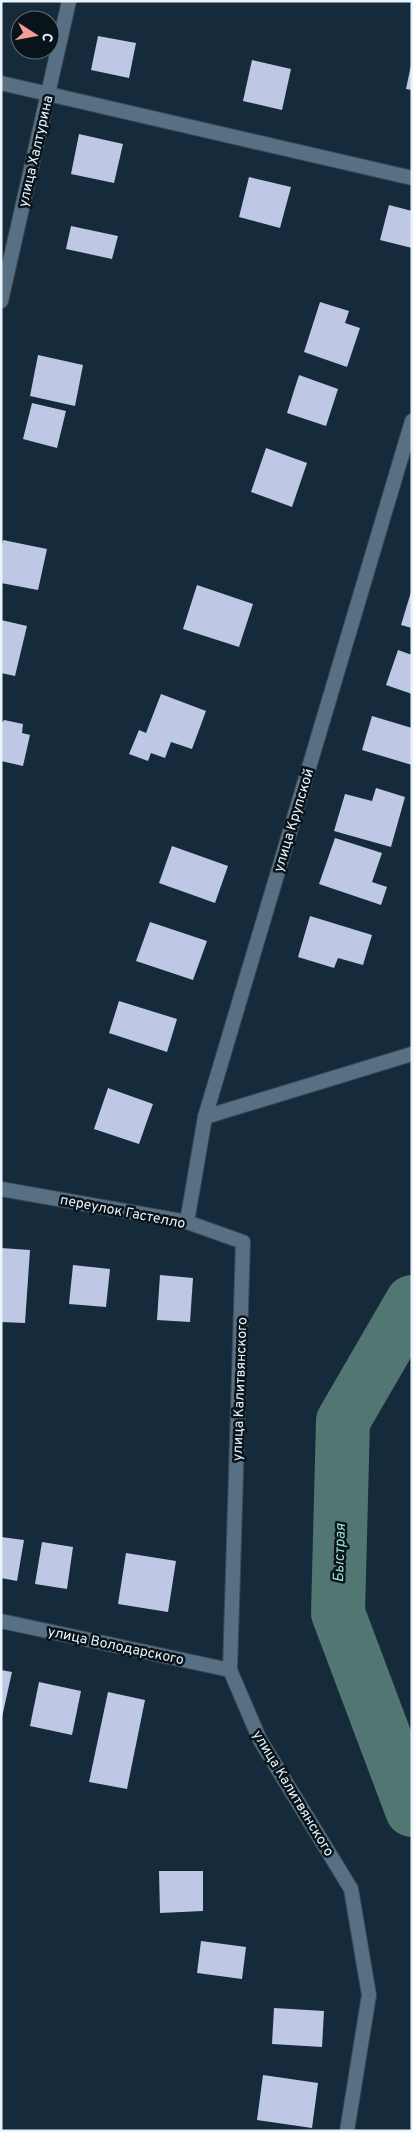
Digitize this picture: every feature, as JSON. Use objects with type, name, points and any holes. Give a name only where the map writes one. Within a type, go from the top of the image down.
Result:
[{"type":"street","name":"улица Халтурина","points":[[1,301],[69,1]]},
{"type":"street","points":[[1,83],[412,178]]},
{"type":"street","name":"улица Крупской","points":[[186,1222],[205,1116],[412,421]]},
{"type":"street","points":[[205,1116],[412,1054]]},
{"type":"street","name":"переулок Гастелло","points":[[1,1189],[186,1222],[244,1242]]},
{"type":"street","name":"улица Калитвянского","points":[[244,1242],[230,1670],[260,1740],[351,1889],[369,1995],[347,2131]]},
{"type":"street","name":"улица Володарского","points":[[1,1621],[230,1670]]},
{"type":"building","points":[[98,36],[136,43],[129,78],[91,70]]},
{"type":"building","points":[[252,60],[291,69],[282,110],[243,101]]},
{"type":"building","points":[[412,65],[412,90],[406,89]]},
{"type":"building","points":[[79,134],[123,144],[114,183],[71,174]]},
{"type":"building","points":[[249,177],[291,187],[280,228],[239,217]]},
{"type":"building","points":[[389,205],[412,211],[412,248],[380,240]]},
{"type":"building","points":[[71,226],[118,236],[112,259],[66,249]]},
{"type":"building","points":[[320,302],[349,311],[345,323],[360,328],[347,367],[304,352]]},
{"type":"building","points":[[38,355],[83,365],[75,406],[30,396]]},
{"type":"building","points":[[299,375],[338,389],[326,426],[287,413]]},
{"type":"building","points":[[32,403],[66,411],[57,448],[23,439]]},
{"type":"building","points":[[266,448],[307,463],[292,507],[251,492]]},
{"type":"building","points":[[3,540],[47,549],[38,590],[1,583],[1,550]]},
{"type":"building","points":[[197,585],[253,604],[239,647],[183,629]]},
{"type":"building","points":[[412,592],[412,628],[401,625]]},
{"type":"building","points":[[1,620],[27,626],[15,676],[1,673]]},
{"type":"building","points":[[398,650],[412,655],[412,694],[386,685]]},
{"type":"building","points":[[161,694],[206,711],[192,749],[171,742],[165,758],[151,753],[148,761],[129,754],[139,730],[146,733]]},
{"type":"building","points":[[372,716],[412,728],[412,765],[362,750]]},
{"type":"building","points":[[4,720],[23,724],[22,733],[30,735],[23,766],[1,761],[1,724]]},
{"type":"building","points":[[376,788],[405,797],[391,847],[334,831],[345,794],[372,801]]},
{"type":"building","points":[[335,838],[382,853],[372,882],[387,887],[381,905],[319,884]]},
{"type":"building","points":[[172,846],[228,866],[215,903],[159,883]]},
{"type":"building","points":[[310,916],[372,935],[363,965],[338,958],[334,968],[298,957]]},
{"type":"building","points":[[150,922],[207,941],[193,980],[136,961]]},
{"type":"building","points":[[119,1001],[177,1019],[167,1052],[109,1033]]},
{"type":"building","points":[[108,1088],[153,1104],[139,1144],[94,1129]]},
{"type":"building","points":[[1,1248],[30,1250],[25,1323],[1,1322]]},
{"type":"building","points":[[73,1265],[110,1269],[106,1307],[69,1304]]},
{"type":"building","points":[[160,1275],[193,1278],[190,1322],[157,1320]]},
{"type":"building","points":[[1,1537],[24,1540],[17,1581],[1,1578]]},
{"type":"building","points":[[42,1542],[73,1547],[67,1589],[35,1584]]},
{"type":"building","points":[[126,1553],[176,1561],[168,1612],[118,1604]]},
{"type":"building","points":[[1,1670],[12,1672],[2,1717],[1,1717]]},
{"type":"building","points":[[39,1682],[81,1691],[72,1735],[30,1726]]},
{"type":"building","points":[[108,1692],[145,1700],[127,1789],[89,1782]]},
{"type":"building","points":[[159,1871],[203,1871],[203,1911],[160,1913]]},
{"type":"building","points":[[201,1941],[246,1947],[242,1979],[197,1973]]},
{"type":"building","points":[[274,2008],[324,2011],[322,2047],[272,2044]]},
{"type":"building","points":[[263,2075],[318,2083],[312,2128],[257,2120]]},
{"type":"waterway","name":"Быстрая","points":[[412,1302],[343,1421],[338,1613],[412,1810]]}]
